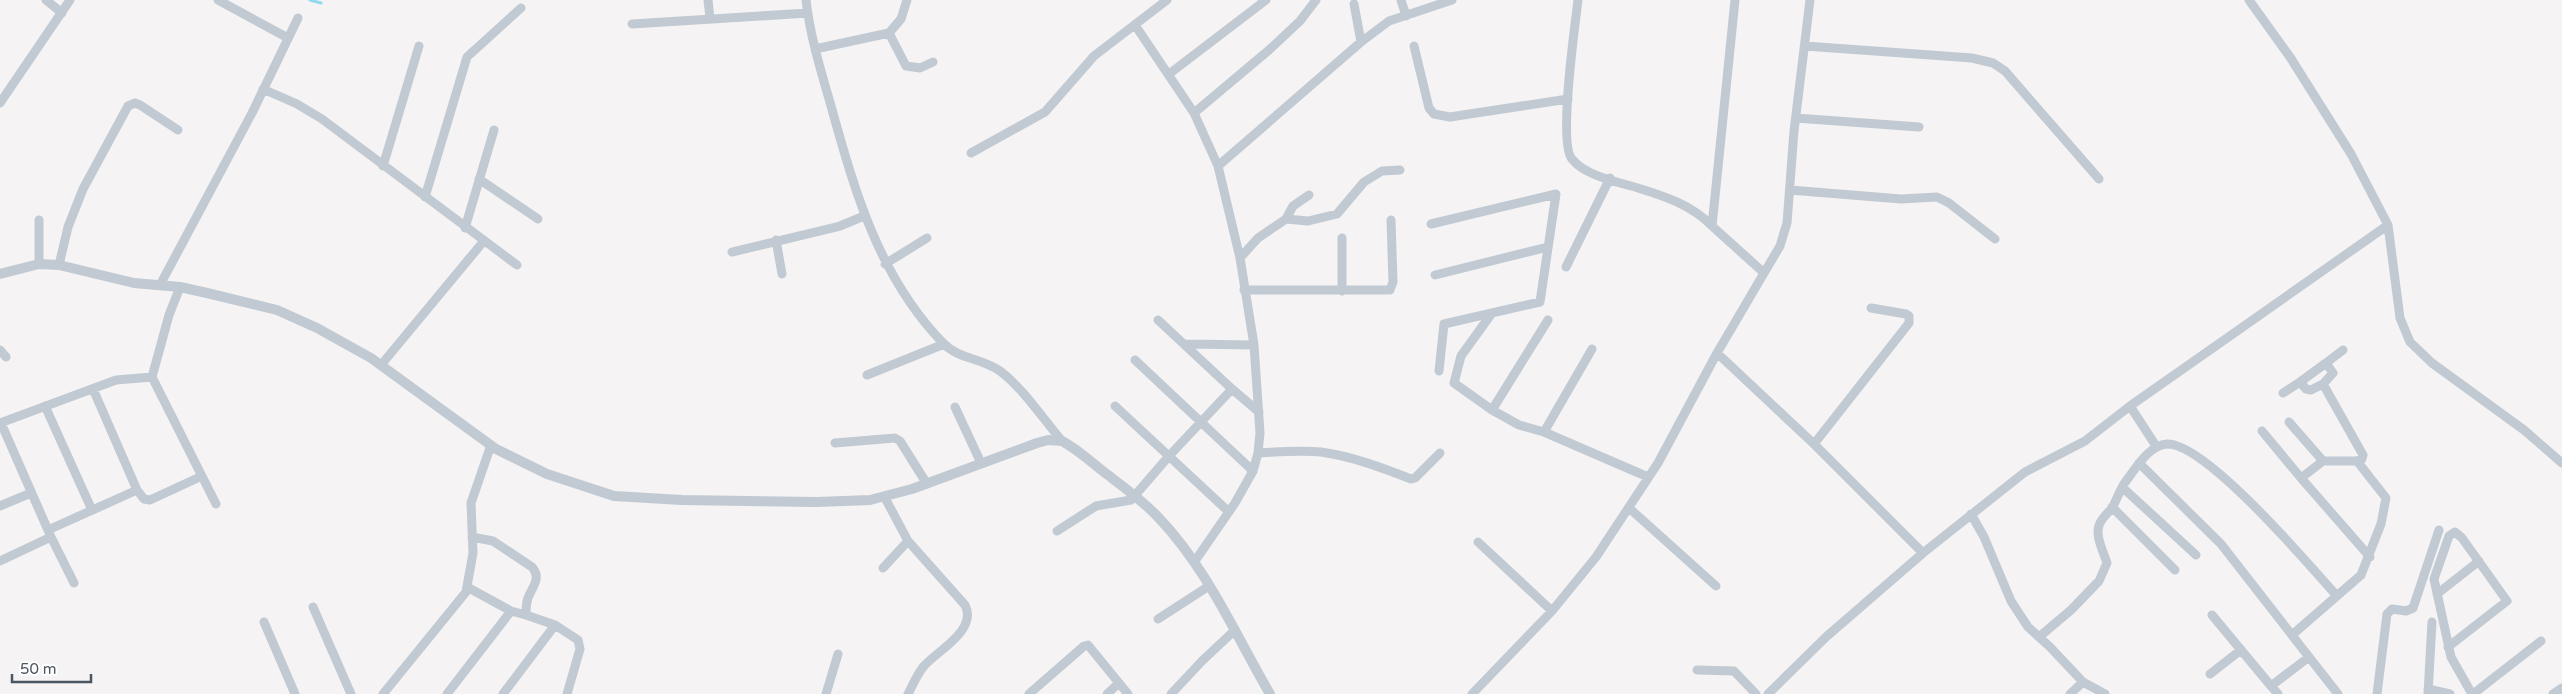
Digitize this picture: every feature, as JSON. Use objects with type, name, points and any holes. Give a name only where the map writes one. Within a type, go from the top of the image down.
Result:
[{"type":"street","points":[[46,0],[62,13]]},
{"type":"street","points":[[0,102],[70,0]]},
{"type":"street","points":[[218,0],[288,38]]},
{"type":"street","points":[[708,0],[710,18]]},
{"type":"street","points":[[806,0],[815,49],[864,216],[885,264],[926,324],[944,344],[959,354],[991,366],[1006,376],[1062,441],[1136,496],[1158,516],[1195,561],[1270,694]]},
{"type":"street","points":[[815,49],[889,33],[901,19],[907,0]]},
{"type":"street","points":[[971,153],[1044,112],[1094,56],[1167,0]]},
{"type":"street","points":[[1169,74],[1266,0]]},
{"type":"street","points":[[1194,113],[1269,50],[1300,21],[1316,0]]},
{"type":"street","points":[[1401,0],[1406,16]]},
{"type":"street","points":[[1218,166],[1385,23],[1452,0]]},
{"type":"street","points":[[1578,0],[1568,99],[1567,146],[1569,155],[1584,168],[1677,202],[1704,217],[1763,272]]},
{"type":"street","points":[[1712,226],[1735,0]]},
{"type":"street","points":[[1472,694],[1552,611],[1596,557],[1630,508],[1784,236],[1810,0]]},
{"type":"street","points":[[2249,0],[2290,57],[2351,154],[2388,225],[2400,318],[2410,342],[2432,363],[2524,430],[2562,463]]},
{"type":"street","points":[[1354,4],[1361,42]]},
{"type":"street","points":[[424,197],[467,57],[521,8]]},
{"type":"street","points":[[632,24],[808,12]]},
{"type":"street","points":[[160,285],[298,18]]},
{"type":"street","points":[[1135,25],[1194,113],[1218,166],[1240,258],[1254,346],[1259,412],[1258,453],[1253,471],[1229,512],[1195,561]]},
{"type":"street","points":[[889,33],[906,66],[920,68],[933,62]]},
{"type":"street","points":[[383,166],[419,46]]},
{"type":"street","points":[[1414,46],[1429,108],[1434,114],[1450,117],[1568,99]]},
{"type":"street","points":[[1805,46],[1972,58],[1993,63],[2005,71],[2099,179]]},
{"type":"street","points":[[263,88],[297,104],[322,119],[464,228],[516,265]]},
{"type":"street","points":[[59,265],[68,227],[83,189],[128,106],[137,104],[178,130]]},
{"type":"street","points":[[1796,118],[1919,127]]},
{"type":"street","points":[[464,228],[494,130]]},
{"type":"street","points":[[1286,219],[1308,221],[1337,214],[1364,182],[1382,172],[1400,170]]},
{"type":"street","points":[[1566,267],[1610,178]]},
{"type":"street","points":[[479,179],[538,219]]},
{"type":"street","points":[[1790,190],[1901,199],[1936,197],[1948,203],[1994,239]]},
{"type":"street","points":[[1431,224],[1556,194],[1540,302],[1444,324],[1439,370]]},
{"type":"street","points":[[1240,258],[1258,238],[1286,219],[1293,206],[1309,195]]},
{"type":"street","points":[[732,252],[840,226],[864,216]]},
{"type":"street","points":[[39,220],[39,264]]},
{"type":"street","points":[[1244,290],[1385,291],[1392,288],[1392,220]]},
{"type":"street","points":[[1768,694],[1826,637],[1971,514],[2025,472],[2085,442],[2130,406],[2388,225]]},
{"type":"street","points":[[885,264],[927,238]]},
{"type":"street","points":[[1342,238],[1342,291]]},
{"type":"street","points":[[776,240],[782,274]]},
{"type":"street","points":[[381,365],[483,242]]},
{"type":"street","points":[[1435,275],[1548,248]]},
{"type":"street","points":[[0,274],[39,264],[59,265],[134,283],[180,287],[277,310],[317,328],[381,365],[491,445],[522,463],[587,489],[606,494],[642,499],[817,502],[885,498],[1037,443],[1048,440],[1062,441]]},
{"type":"street","points":[[180,287],[169,315],[152,377],[216,504]]},
{"type":"street","points":[[1814,444],[1909,323],[1909,316],[1906,314],[1871,308]]},
{"type":"street","points":[[1492,313],[1461,356],[1454,383],[1492,410],[1519,425],[1544,432],[1648,477]]},
{"type":"street","points":[[1158,320],[1259,412]]},
{"type":"street","points":[[1492,410],[1548,320]]},
{"type":"street","points":[[867,375],[944,344]]},
{"type":"street","points":[[1185,344],[1254,346]]},
{"type":"street","points":[[1544,432],[1592,349]]},
{"type":"street","points":[[2283,393],[2343,350]]},
{"type":"street","points":[[1717,353],[1814,444],[1923,554]]},
{"type":"street","points":[[1135,360],[1253,471]]},
{"type":"street","points":[[2300,382],[2306,389],[2311,390],[2323,384],[2333,373],[2326,364]]},
{"type":"street","points":[[74,582],[31,493],[1,423],[122,378],[152,377]]},
{"type":"street","points":[[2300,478],[2323,461],[2357,461],[2362,459],[2363,455],[2323,384]]},
{"type":"street","points":[[1057,531],[1096,506],[1124,503],[1136,496],[1169,456],[1232,388]]},
{"type":"street","points":[[93,389],[137,490],[144,499],[150,500],[202,476]]},
{"type":"street","points":[[45,406],[92,510]]},
{"type":"street","points":[[1115,406],[1229,512]]},
{"type":"street","points":[[2130,406],[2156,446]]},
{"type":"street","points":[[955,407],[981,463]]},
{"type":"street","points":[[2290,422],[2323,461]]},
{"type":"street","points":[[2262,431],[2300,478],[2370,557]]},
{"type":"street","points":[[835,443],[895,438],[900,442],[927,484]]},
{"type":"street","points":[[2039,637],[2071,610],[2099,581],[2107,563],[2099,540],[2099,524],[2112,507],[2122,486],[2139,463],[2156,446],[2167,444],[2182,447],[2200,458],[2259,509],[2337,596]]},
{"type":"street","points":[[384,693],[466,592],[473,553],[471,503],[491,445]]},
{"type":"street","points":[[1258,453],[1315,452],[1332,454],[1385,468],[1411,479],[1415,478],[1440,452]]},
{"type":"street","points":[[2292,635],[2361,575],[2370,557],[2386,505],[2386,498],[2357,461]]},
{"type":"street","points":[[2139,463],[2221,544],[2338,694]]},
{"type":"street","points":[[2122,486],[2196,555]]},
{"type":"street","points":[[0,560],[92,510],[137,490]]},
{"type":"street","points":[[0,506],[31,493]]},
{"type":"street","points":[[885,498],[908,541],[965,605],[968,612],[967,621],[960,633],[922,668],[908,694]]},
{"type":"street","points":[[2112,507],[2175,570]]},
{"type":"street","points":[[1630,508],[1716,586]]},
{"type":"street","points":[[1971,514],[1984,537],[2014,607],[2028,627],[2083,682],[2105,694]]},
{"type":"street","points":[[2378,694],[2387,614],[2392,609],[2406,612],[2413,608],[2439,530]]},
{"type":"street","points":[[2448,647],[2507,601],[2459,534],[2451,533],[2434,579],[2448,647],[2457,671],[2472,694],[2541,640]]},
{"type":"street","points":[[472,537],[493,541],[536,572],[537,579],[527,600],[526,615]]},
{"type":"street","points":[[883,568],[908,541]]},
{"type":"street","points":[[1478,542],[1552,611]]},
{"type":"street","points":[[2437,594],[2479,561]]},
{"type":"street","points":[[1158,619],[1209,586]]},
{"type":"street","points":[[467,587],[511,611],[555,626],[575,636],[580,644],[580,649],[567,694]]},
{"type":"street","points":[[313,607],[351,694]]},
{"type":"street","points":[[447,694],[511,611]]},
{"type":"street","points":[[2212,615],[2278,694]]},
{"type":"street","points":[[264,622],[295,694]]},
{"type":"street","points":[[2432,622],[2428,692],[2448,694]]},
{"type":"street","points":[[503,694],[555,626]]},
{"type":"street","points":[[1171,694],[1235,630]]},
{"type":"street","points":[[1029,694],[1084,646],[1092,647],[1128,694]]},
{"type":"street","points":[[2210,674],[2241,650]]},
{"type":"street","points":[[826,694],[838,654]]},
{"type":"street","points":[[2272,686],[2309,657]]},
{"type":"street","points":[[1698,670],[1734,671],[1756,694]]},
{"type":"street","points":[[2070,694],[2083,682]]},
{"type":"street","points":[[1107,694],[1119,683]]},
{"type":"street","points":[[2553,694],[2562,688]]},
{"type":"waterway","points":[[310,0],[321,3]]}]
